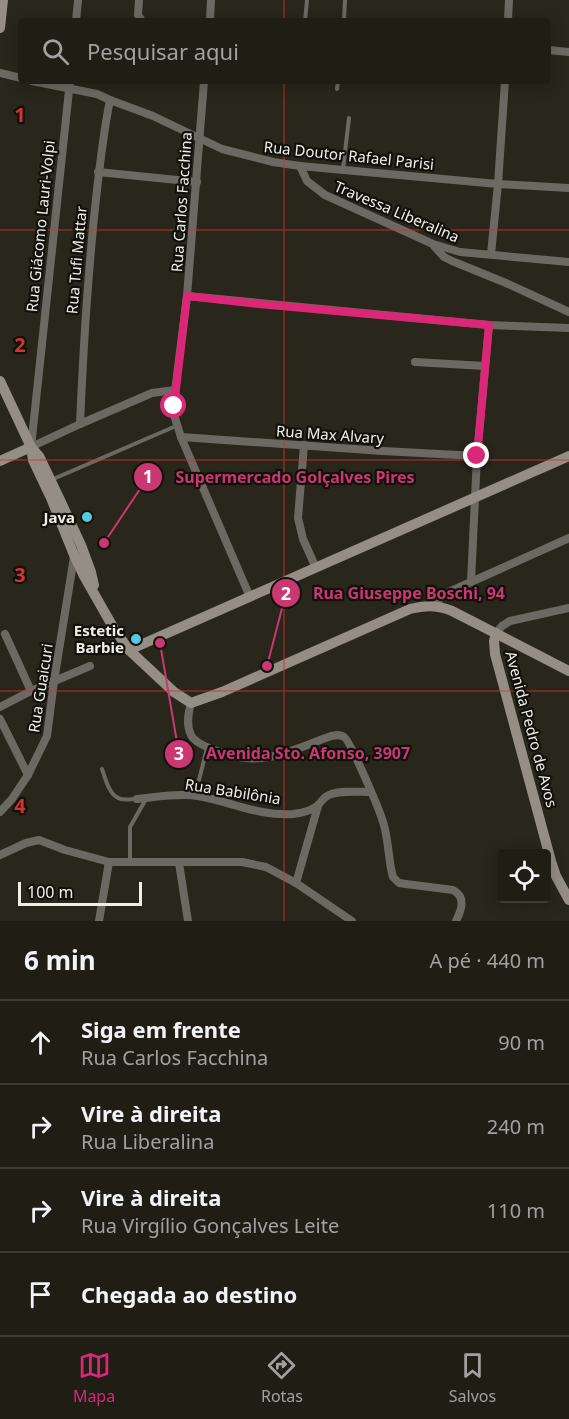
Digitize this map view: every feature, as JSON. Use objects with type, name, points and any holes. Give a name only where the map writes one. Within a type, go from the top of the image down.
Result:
[{"type":"main road","points":[[0,28],[3,0]]},
{"type":"main road","points":[[0,381],[31,447],[33,460],[77,550]]},
{"type":"main road","points":[[0,461],[31,447]]},
{"type":"main road","points":[[31,447],[39,456],[51,480],[77,550],[84,576],[113,627],[129,650],[174,692],[191,704],[222,693],[410,609],[427,605],[435,605],[452,611],[569,671]]},
{"type":"main road","points":[[129,650],[569,456]]},
{"type":"main road","name":"Avenida Pedro de Avos","points":[[496,633],[495,654],[556,876],[569,900]]},
{"type":"street","points":[[76,18],[78,0]]},
{"type":"street","points":[[139,0],[140,18]]},
{"type":"street","points":[[210,18],[211,0]]},
{"type":"street","points":[[508,18],[509,0]]},
{"type":"street","points":[[551,50],[569,52]]},
{"type":"street","points":[[0,73],[18,77]]},
{"type":"street","name":"Rua Carlos Facchina","points":[[204,84],[187,296],[174,415],[250,597]]},
{"type":"street","points":[[491,254],[505,84]]},
{"type":"street","name":"Rua Doutor Rafael Parisi","points":[[69,85],[153,116],[222,149],[245,156],[300,166],[498,184],[569,188]]},
{"type":"street","name":"Rua Giácomo Lauri-Volpi","points":[[31,447],[69,85]]},
{"type":"street","name":"Rua Tufi Mattar","points":[[80,424],[84,320],[98,172],[110,100]]},
{"type":"street","name":"Travessa Liberalina","points":[[300,166],[307,181],[325,195],[433,244],[460,252],[569,262]]},
{"type":"street","points":[[98,172],[197,182]]},
{"type":"street","points":[[433,244],[444,257],[452,261],[569,312]]},
{"type":"street","points":[[187,296],[489,325],[569,328]]},
{"type":"street","points":[[471,582],[477,456],[489,325]]},
{"type":"street","points":[[415,362],[485,366]]},
{"type":"street","points":[[31,447],[152,393],[175,390]]},
{"type":"street","name":"Rua Max Alvary","points":[[182,437],[477,456]]},
{"type":"street","points":[[304,445],[298,518],[303,539],[316,568]]},
{"type":"street","points":[[435,605],[442,596],[569,538]]},
{"type":"street","name":"Rua Guaicuri","points":[[0,812],[12,799],[27,775],[47,736],[54,681],[77,550]]},
{"type":"street","points":[[496,633],[510,621],[569,608]]},
{"type":"street","points":[[5,634],[31,692]]},
{"type":"street","points":[[0,707],[90,666]]},
{"type":"street","points":[[191,704],[188,721],[191,736],[195,742],[227,754],[246,758],[269,757],[331,736],[347,738],[383,821],[393,877],[399,883],[457,892],[462,899],[462,905],[456,921]]},
{"type":"street","points":[[0,719],[27,775]]},
{"type":"street","name":"Rua Babilônia","points":[[142,798],[195,796],[262,812],[281,814],[300,813],[318,806],[328,795],[336,793],[370,792]]},
{"type":"street","points":[[296,883],[318,806]]},
{"type":"street","points":[[0,855],[26,843],[39,840],[109,862],[242,862],[254,864],[266,867],[296,883],[352,921]]},
{"type":"street","points":[[99,921],[109,862]]},
{"type":"street","points":[[179,863],[188,921]]},
{"type":"lane","points":[[305,18],[307,0]]},
{"type":"lane","points":[[344,18],[345,0]]},
{"type":"lane","points":[[337,89],[338,84]]},
{"type":"lane","points":[[343,170],[348,118]]},
{"type":"lane","points":[[51,480],[177,426]]},
{"type":"lane","points":[[195,796],[207,747]]},
{"type":"lane","name":"Rua Babilônia","points":[[102,770],[109,789],[117,797],[122,800],[142,798]]},
{"type":"lane","points":[[130,863],[130,827],[142,798]]},
{"type":"place","name":"Java","points":[[87,517]]},
{"type":"place","name":"Supermercado Golçalves Pires","points":[[104,543]]},
{"type":"place","name":"Estetic Barbie","points":[[136,639]]},
{"type":"place","name":"Avenida Sto. Afonso, 3907","points":[[160,643]]},
{"type":"place","name":"Rua Giuseppe Boschi, 94","points":[[267,666]]},
{"type":"route","points":[[174,406],[187,296],[489,325],[477,456]]}]
